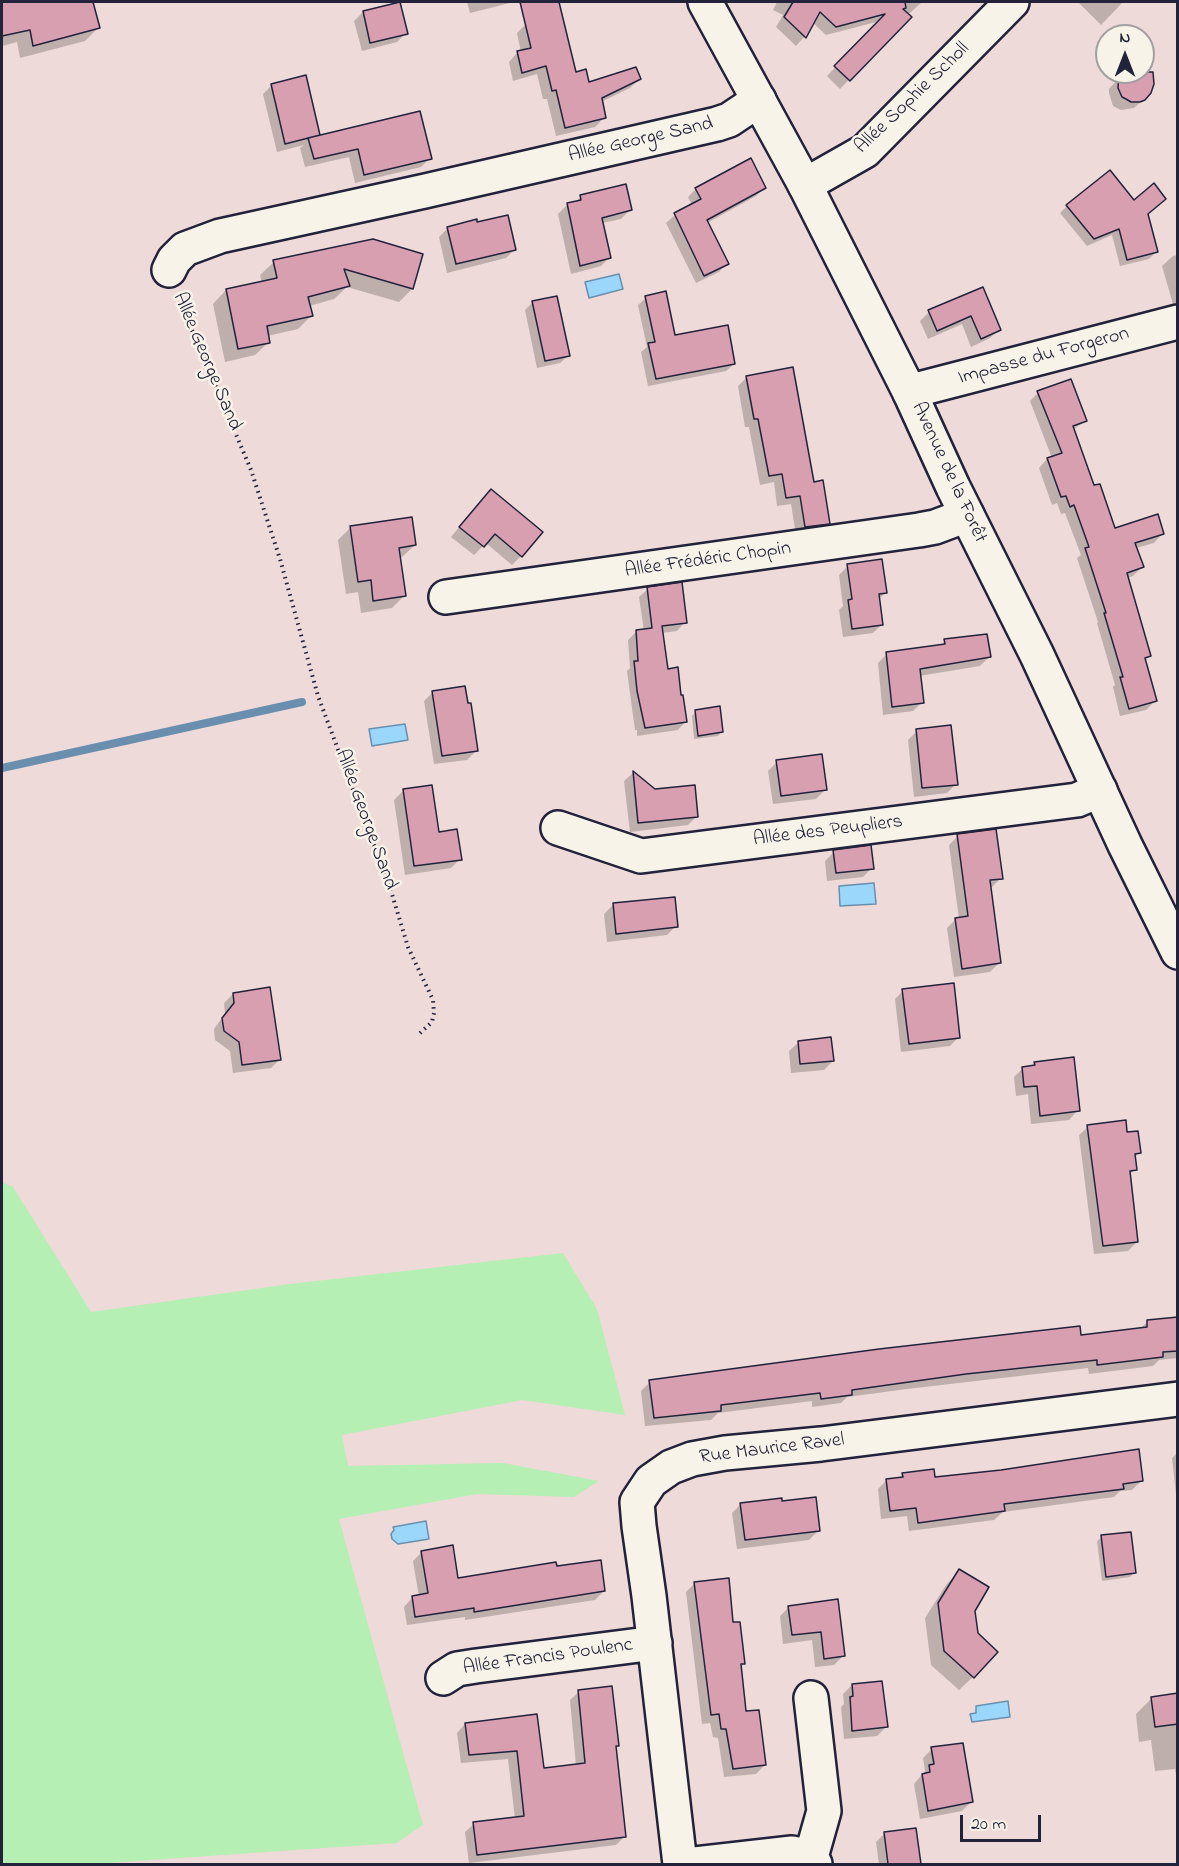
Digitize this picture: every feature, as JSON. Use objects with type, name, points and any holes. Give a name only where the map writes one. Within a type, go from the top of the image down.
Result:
[{"type":"street","name":"Avenue de la Forêt","points":[[705,2],[805,184],[910,393],[1178,952]]},
{"type":"street","name":"Allée Sophie Scholl","points":[[805,184],[865,151],[1012,2]]},
{"type":"street","name":"Allée George Sand","points":[[169,270],[174,260],[185,249],[219,236],[717,124],[729,120],[759,100]]},
{"type":"street","name":"Impasse du Forgeron","points":[[910,393],[1178,322]]},
{"type":"street","name":"Allée Frédéric Chopin","points":[[446,597],[919,530],[935,527],[967,515]]},
{"type":"street","name":"Allée des Peupliers","points":[[558,828],[641,856],[1077,800],[1100,790]]},
{"type":"street","name":"Rue Maurice Ravel","points":[[681,1864],[639,1526],[638,1502],[651,1481],[671,1467],[692,1459],[725,1453],[821,1444],[1178,1399]]},
{"type":"street","name":"Allée Francis Poulenc","points":[[443,1678],[457,1669],[655,1643]]},
{"type":"street","points":[[695,1864],[792,1853],[813,1861],[824,1811],[811,1698]]},
{"type":"path","name":"Allée George Sand","points":[[169,270],[176,293],[251,470],[280,560],[318,696],[387,880],[408,947],[433,1000],[432,1022],[417,1036]]},
{"type":"green space","points":[[2,1182],[13,1187],[91,1312],[290,1284],[563,1253],[597,1309],[625,1415],[522,1400],[342,1435],[348,1466],[503,1463],[599,1481],[574,1497],[477,1494],[339,1519],[423,1825],[397,1843],[93,1864],[2,1864]]},
{"type":"water","points":[[619,274],[623,289],[589,298],[585,282]]},
{"type":"water","points":[[405,724],[408,740],[372,746],[369,729]]},
{"type":"water","points":[[874,883],[876,904],[840,906],[839,886]]},
{"type":"water","points":[[426,1521],[429,1539],[398,1544],[392,1539],[393,1527]]},
{"type":"water","points":[[1008,1701],[1010,1717],[972,1722],[970,1714],[976,1713],[976,1706]]},
{"type":"building","points":[[2,2],[93,2],[100,28],[33,46],[30,30],[2,36]]},
{"type":"building","points":[[400,2],[408,34],[370,43],[363,11]]},
{"type":"building","points":[[520,2],[559,2],[576,72],[586,69],[589,82],[636,67],[641,79],[602,98],[606,118],[565,128],[556,90],[552,91],[546,66],[522,73],[517,51],[531,48]]},
{"type":"building","points":[[793,2],[905,2],[906,8],[903,9],[912,17],[850,81],[834,66],[885,14],[836,27],[820,12],[806,38],[784,17]]},
{"type":"building","points":[[306,75],[320,135],[285,144],[271,84]]},
{"type":"building","points":[[1118,84],[1154,84],[1151,93],[1140,102],[1131,102],[1122,97]]},
{"type":"building","points":[[420,111],[432,159],[364,175],[358,149],[314,159],[308,138]]},
{"type":"building","points":[[751,158],[766,188],[707,220],[729,264],[704,276],[674,213],[701,199],[695,188]]},
{"type":"building","points":[[1110,170],[1134,200],[1154,183],[1166,199],[1148,214],[1158,252],[1127,260],[1119,229],[1094,239],[1066,205]]},
{"type":"building","points":[[626,184],[632,210],[602,218],[611,258],[580,266],[567,203],[581,200],[580,195]]},
{"type":"building","points":[[508,215],[516,250],[456,264],[447,227],[477,219],[477,222]]},
{"type":"building","points":[[373,239],[423,254],[413,289],[344,269],[350,286],[308,297],[313,316],[267,326],[270,343],[238,349],[226,289],[277,278],[273,260]]},
{"type":"building","points":[[983,287],[1001,330],[981,339],[971,316],[937,331],[928,310]]},
{"type":"building","points":[[666,291],[675,335],[728,325],[735,364],[656,379],[648,343],[655,342],[645,296]]},
{"type":"building","points":[[557,296],[570,356],[545,361],[532,301]]},
{"type":"building","points":[[793,367],[814,482],[823,480],[830,524],[805,527],[800,496],[786,498],[782,474],[769,476],[758,419],[754,419],[746,376]]},
{"type":"building","points":[[1071,379],[1087,421],[1073,426],[1094,485],[1100,484],[1115,528],[1158,514],[1164,534],[1135,543],[1144,567],[1127,573],[1151,656],[1145,658],[1157,701],[1129,709],[1120,677],[1123,677],[1104,613],[1106,613],[1085,548],[1089,547],[1074,505],[1070,507],[1066,496],[1061,497],[1047,458],[1062,453],[1037,391]]},
{"type":"building","points":[[491,489],[543,532],[522,557],[495,534],[484,547],[459,527]]},
{"type":"building","points":[[412,517],[416,545],[399,548],[406,596],[373,601],[371,580],[358,582],[350,526]]},
{"type":"building","points":[[882,559],[887,593],[879,594],[883,625],[852,629],[848,600],[852,599],[847,564]]},
{"type":"building","points":[[682,582],[687,623],[662,626],[668,669],[678,667],[687,722],[645,728],[637,691],[634,661],[638,661],[636,630],[652,628],[647,587]]},
{"type":"building","points":[[987,634],[991,657],[920,669],[924,703],[892,707],[886,652],[945,644],[944,639]]},
{"type":"building","points":[[465,686],[468,703],[471,703],[478,751],[442,756],[432,691]]},
{"type":"building","points":[[720,706],[723,732],[698,736],[695,710]]},
{"type":"building","points":[[951,725],[958,785],[922,788],[916,729]]},
{"type":"building","points":[[822,754],[827,790],[781,796],[776,760]]},
{"type":"building","points":[[633,771],[655,789],[695,785],[698,817],[638,823]]},
{"type":"building","points":[[432,785],[439,832],[457,829],[462,860],[414,866],[403,789]]},
{"type":"building","points":[[996,829],[1003,879],[990,880],[1001,963],[962,969],[955,918],[968,916],[957,834]]},
{"type":"building","points":[[871,845],[874,869],[836,873],[833,850]]},
{"type":"building","points":[[675,897],[678,927],[616,934],[613,903]]},
{"type":"building","points":[[954,983],[960,1038],[909,1044],[902,989]]},
{"type":"building","points":[[270,987],[281,1060],[242,1065],[239,1042],[224,1031],[222,1018],[234,1003],[233,993]]},
{"type":"building","points":[[831,1037],[834,1061],[800,1064],[798,1041]]},
{"type":"building","points":[[1074,1057],[1080,1111],[1040,1116],[1037,1086],[1024,1087],[1022,1067],[1035,1065],[1034,1062]]},
{"type":"building","points":[[1126,1120],[1127,1132],[1138,1131],[1141,1153],[1135,1154],[1137,1170],[1130,1171],[1138,1242],[1103,1246],[1087,1125]]},
{"type":"building","points":[[1178,1317],[1178,1351],[1163,1352],[1163,1357],[1097,1365],[1097,1360],[966,1374],[852,1390],[852,1395],[821,1399],[820,1393],[721,1405],[721,1411],[654,1418],[649,1380],[879,1349],[1080,1326],[1081,1335],[1147,1327],[1147,1320]]},
{"type":"building","points":[[1139,1449],[1143,1481],[1123,1484],[1124,1489],[1004,1504],[1005,1511],[918,1523],[916,1508],[890,1511],[886,1479],[903,1477],[902,1473],[934,1469],[935,1477],[1001,1470]]},
{"type":"building","points":[[816,1497],[820,1531],[745,1540],[740,1503]]},
{"type":"building","points":[[1131,1532],[1136,1573],[1106,1577],[1101,1535]]},
{"type":"building","points":[[453,1545],[458,1578],[556,1562],[557,1566],[601,1560],[605,1591],[474,1612],[474,1608],[415,1617],[412,1596],[428,1593],[421,1551]]},
{"type":"building","points":[[959,1569],[989,1587],[975,1611],[978,1633],[998,1652],[974,1678],[944,1651],[938,1603]]},
{"type":"building","points":[[729,1578],[733,1622],[740,1622],[745,1664],[741,1664],[746,1711],[759,1710],[766,1765],[733,1769],[726,1729],[721,1729],[719,1714],[711,1715],[694,1582]]},
{"type":"building","points":[[838,1599],[845,1656],[824,1659],[821,1632],[792,1635],[788,1606]]},
{"type":"building","points":[[882,1681],[888,1727],[852,1731],[850,1697],[853,1696],[852,1684]]},
{"type":"building","points":[[612,1686],[626,1837],[477,1855],[473,1822],[524,1816],[517,1751],[469,1755],[465,1723],[537,1714],[544,1768],[585,1763],[578,1690]]},
{"type":"building","points":[[1178,1693],[1178,1724],[1155,1727],[1151,1697]]},
{"type":"building","points":[[963,1743],[973,1802],[928,1811],[922,1774],[930,1772],[929,1765],[934,1764],[931,1747]]},
{"type":"building","points":[[916,1828],[921,1864],[888,1864],[884,1832]]},
{"type":"waterway","points":[[2,768],[302,702]]}]
